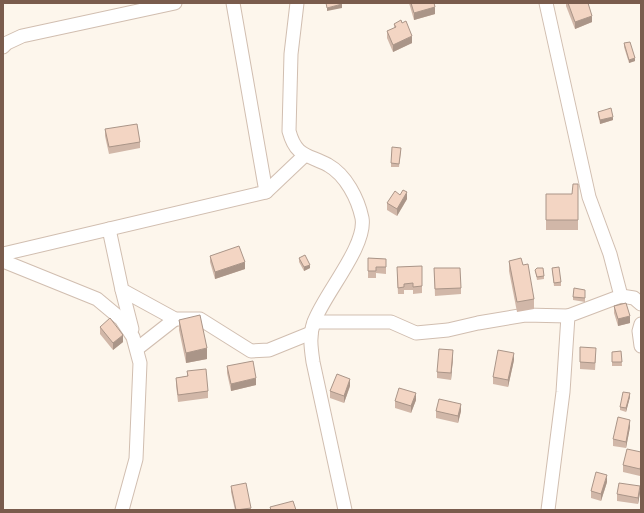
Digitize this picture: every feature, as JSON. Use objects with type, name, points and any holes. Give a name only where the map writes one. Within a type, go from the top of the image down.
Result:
[{"type":"street","points":[[3,47],[7,43],[22,36],[175,3]]},
{"type":"street","points":[[233,3],[266,192]]},
{"type":"street","points":[[297,3],[291,54],[289,131],[292,143],[298,151],[329,166],[341,175],[358,205],[362,220],[360,235],[354,249],[312,327],[310,343],[345,510]]},
{"type":"street","points":[[546,3],[589,197],[610,254],[621,296]]},
{"type":"street","points":[[3,254],[266,192],[305,155]]},
{"type":"street","points":[[109,229],[140,363],[136,459],[122,510]]},
{"type":"street","points":[[3,261],[96,299],[121,319],[136,342]]},
{"type":"street","points":[[122,290],[175,319],[200,319],[251,351],[268,350],[312,327],[390,322],[416,333],[448,330],[525,315],[568,316],[621,296],[634,298],[641,304]]},
{"type":"street","points":[[548,510],[563,392],[568,316]]},
{"type":"street","points":[[136,342],[175,319]]},
{"type":"street","points":[[641,324],[639,332],[641,346]]},
{"type":"building","points":[[326,3],[342,3],[342,4],[327,8]]},
{"type":"building","points":[[411,3],[434,3],[435,7],[414,13]]},
{"type":"building","points":[[568,3],[588,3],[592,16],[575,22]]},
{"type":"building","points":[[401,20],[402,23],[406,21],[412,36],[393,45],[387,31],[396,27],[394,24]]},
{"type":"building","points":[[630,42],[635,58],[629,60],[624,43]]},
{"type":"building","points":[[611,108],[613,117],[600,120],[598,112]]},
{"type":"building","points":[[137,124],[140,142],[109,147],[105,129]]},
{"type":"building","points":[[392,147],[401,148],[399,164],[391,163]]},
{"type":"building","points":[[573,184],[578,184],[578,220],[546,220],[546,194],[572,194]]},
{"type":"building","points":[[403,190],[407,192],[397,209],[387,203],[395,191],[400,195]]},
{"type":"building","points":[[239,246],[245,262],[215,272],[210,256]]},
{"type":"building","points":[[305,255],[310,265],[304,267],[299,258]]},
{"type":"building","points":[[368,258],[386,259],[386,267],[376,267],[376,271],[368,271]]},
{"type":"building","points":[[521,258],[523,265],[528,264],[534,299],[517,302],[509,261]]},
{"type":"building","points":[[422,266],[422,286],[413,287],[413,283],[404,284],[404,287],[398,288],[397,267]]},
{"type":"building","points":[[559,267],[561,282],[554,283],[552,268]]},
{"type":"building","points":[[434,268],[460,268],[461,288],[435,289]]},
{"type":"building","points":[[537,268],[543,268],[544,276],[537,277],[535,270]]},
{"type":"building","points":[[574,288],[585,290],[585,298],[573,297]]},
{"type":"building","points":[[626,303],[630,316],[618,319],[614,306]]},
{"type":"building","points":[[200,315],[207,348],[186,353],[179,320]]},
{"type":"building","points":[[110,318],[123,335],[113,343],[100,327]]},
{"type":"building","points":[[580,347],[596,348],[595,363],[580,362]]},
{"type":"building","points":[[439,349],[453,350],[451,373],[437,372]]},
{"type":"building","points":[[498,350],[514,353],[508,380],[493,377]]},
{"type":"building","points":[[621,351],[622,362],[612,362],[612,352]]},
{"type":"building","points":[[253,361],[256,378],[231,384],[227,366]]},
{"type":"building","points":[[206,369],[208,391],[178,395],[176,378],[188,376],[187,371]]},
{"type":"building","points":[[337,374],[350,379],[344,396],[330,391]]},
{"type":"building","points":[[399,388],[416,393],[411,406],[395,401]]},
{"type":"building","points":[[623,392],[630,393],[626,408],[620,407]]},
{"type":"building","points":[[439,399],[461,404],[458,416],[436,411]]},
{"type":"building","points":[[618,417],[630,420],[626,442],[613,439]]},
{"type":"building","points":[[627,449],[641,452],[640,469],[623,465]]},
{"type":"building","points":[[596,472],[607,475],[601,494],[591,491]]},
{"type":"building","points":[[246,483],[251,508],[236,510],[231,486]]},
{"type":"building","points":[[619,483],[640,486],[638,498],[617,494]]},
{"type":"building","points":[[293,501],[296,510],[271,510],[270,507]]}]
